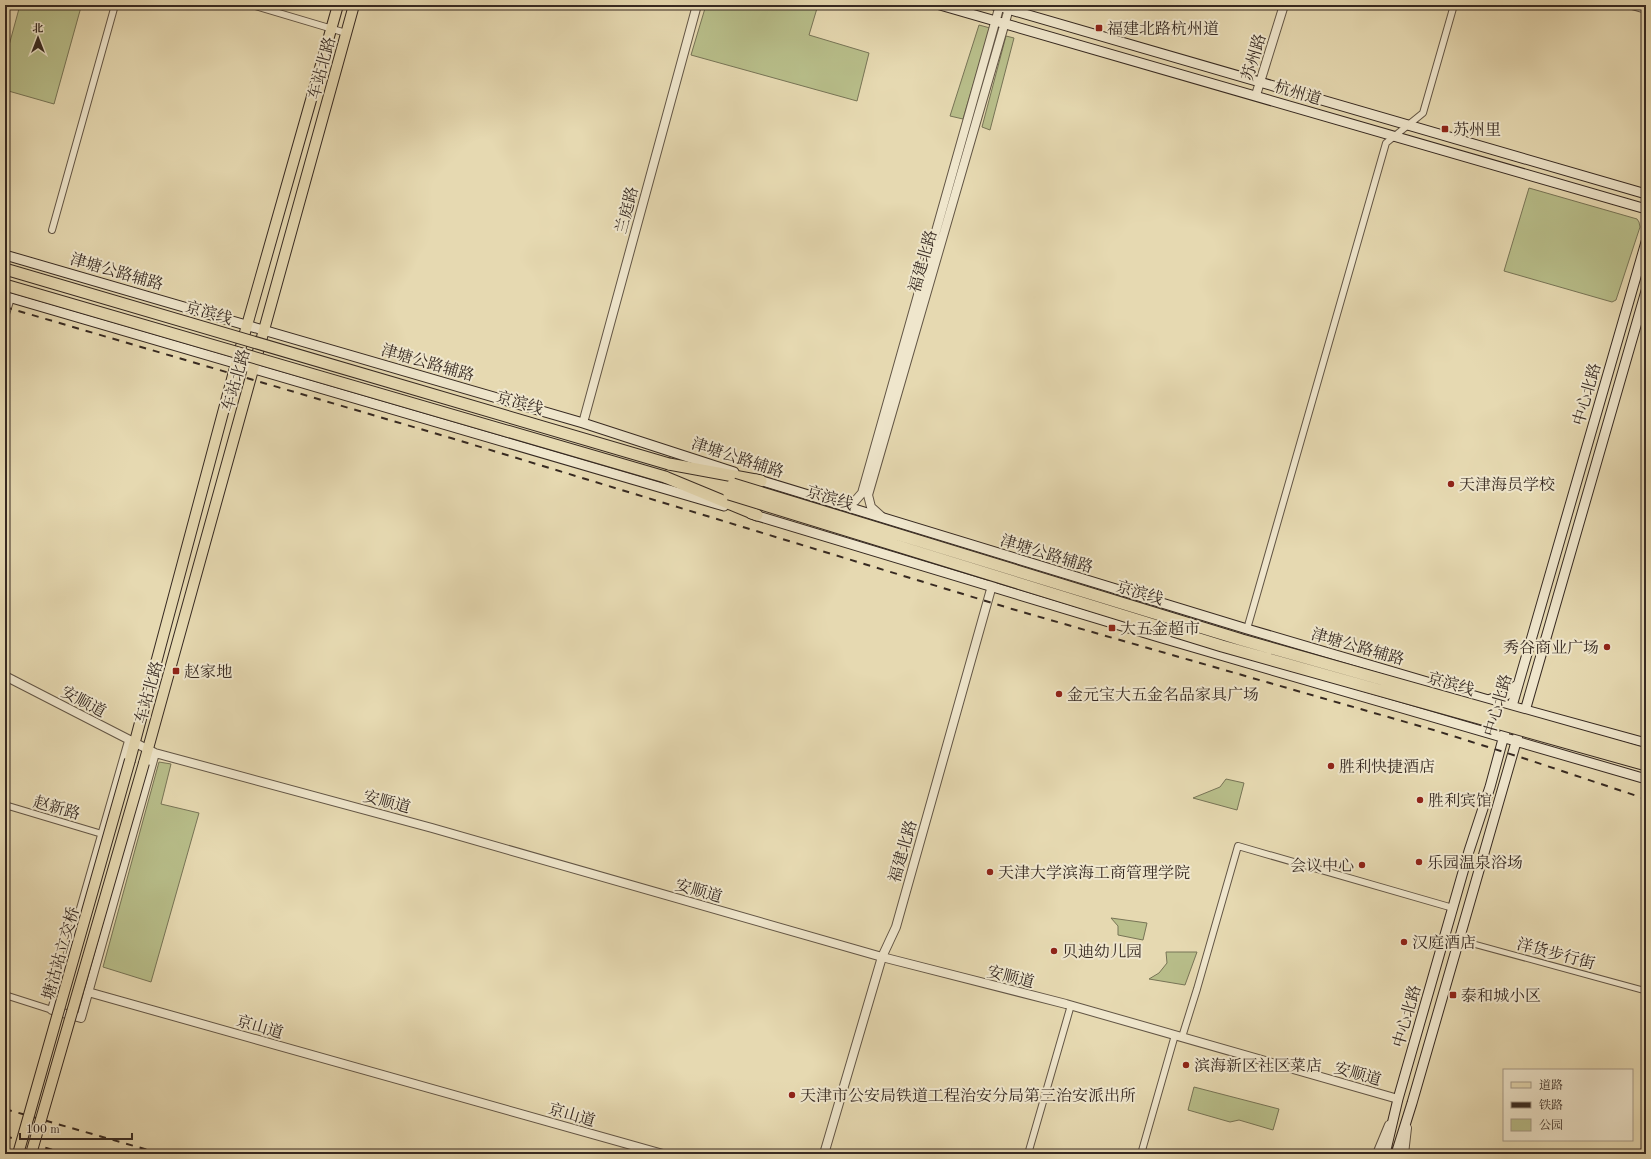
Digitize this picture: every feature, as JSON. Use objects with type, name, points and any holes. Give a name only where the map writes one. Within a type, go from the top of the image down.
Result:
[{"type":"highway","name":"京滨线","points":[[5,269],[669,464],[731,489],[1222,646],[1646,765]]},
{"type":"highway","name":"京滨线","points":[[5,285],[665,477],[731,489],[1242,640],[1646,754]]},
{"type":"highway","points":[[669,464],[761,481]]},
{"type":"highway","points":[[665,477],[757,515]]},
{"type":"main road","name":"车站北路","points":[[130,760],[132,742],[236,364],[338,5]]},
{"type":"main road","name":"车站北路","points":[[144,763],[151,751],[354,5]]},
{"type":"main road","name":"杭州道","points":[[940,5],[1256,95],[1394,137],[1643,207]]},
{"type":"main road","name":"杭州道","points":[[998,6],[1009,7],[1260,83],[1645,193]]},
{"type":"main road","name":"中心北路","points":[[1396,1154],[1408,1118],[1508,768],[1510,741],[1508,719],[1646,242]]},
{"type":"main road","name":"津塘公路辅路","points":[[5,255],[583,423],[761,481],[1247,629],[1485,699],[1646,743]]},
{"type":"main road","name":"中心北路","points":[[1385,1154],[1398,1099],[1496,764],[1510,741],[1525,710],[1646,291]]},
{"type":"main road","points":[[8,297],[757,515],[1510,741],[1646,779]]},
{"type":"main road","points":[[1485,699],[1497,699],[1505,696],[1515,688],[1520,678]]},
{"type":"main road","points":[[1485,699],[1498,708],[1508,719]]},
{"type":"main road","points":[[1478,731],[1488,737],[1493,743],[1497,753],[1496,764]]},
{"type":"main road","name":"塘沽站立交桥","points":[[18,1154],[130,760]]},
{"type":"main road","name":"塘沽站立交桥","points":[[31,1154],[144,763]]},
{"type":"street","points":[[52,230],[114,5]]},
{"type":"street","points":[[252,5],[346,33]]},
{"type":"street","name":"兰庭路","points":[[583,423],[696,5]]},
{"type":"street","name":"苏州路","points":[[1256,95],[1284,5]]},
{"type":"street","points":[[1247,629],[1386,143],[1408,126],[1422,112],[1454,5]]},
{"type":"street","points":[[1632,5],[1646,9]]},
{"type":"street","name":"福建北路","points":[[834,503],[855,501],[862,493],[996,21],[998,6]]},
{"type":"street","name":"福建北路","points":[[885,519],[870,507],[868,495],[1009,7]]},
{"type":"street","points":[[5,317],[8,297]]},
{"type":"street","name":"福建北路","points":[[824,1154],[882,957],[896,927],[1001,554]]},
{"type":"street","name":"安顺道","points":[[5,676],[151,751],[432,828],[882,957],[1071,1006],[1398,1099]]},
{"type":"street","points":[[52,1010],[102,834],[132,742]]},
{"type":"street","points":[[5,995],[81,1018],[151,751]]},
{"type":"street","name":"赵新路","points":[[5,805],[102,834]]},
{"type":"street","points":[[1141,1154],[1178,1036],[1197,989],[1238,846],[1453,908]]},
{"type":"street","name":"洋货步行街","points":[[1459,940],[1646,991]]},
{"type":"street","name":"京山道","points":[[88,992],[663,1154]]},
{"type":"street","points":[[1028,1154],[1071,1006]]},
{"type":"street","points":[[1377,1154],[1395,1114]]},
{"type":"street","points":[[1404,1154],[1408,1118]]},
{"type":"green space","points":[[20,5],[81,7],[54,104],[5,90],[5,60]]},
{"type":"green space","points":[[706,5],[818,5],[809,35],[869,53],[857,101],[691,55]]},
{"type":"green space","points":[[979,25],[990,28],[963,119],[950,116]]},
{"type":"green space","points":[[1006,36],[1014,38],[990,130],[982,127]]},
{"type":"green space","points":[[1529,188],[1637,219],[1640,227],[1616,300],[1612,302],[1504,271]]},
{"type":"green space","points":[[159,762],[171,764],[161,804],[199,813],[151,982],[103,967]]},
{"type":"green space","points":[[1226,779],[1244,783],[1237,810],[1193,798],[1220,787]]},
{"type":"green space","points":[[1111,918],[1147,923],[1143,940],[1118,935],[1118,926]]},
{"type":"green space","points":[[1166,952],[1197,952],[1185,985],[1149,979],[1159,973],[1167,963]]},
{"type":"green space","points":[[1194,1087],[1279,1109],[1273,1130],[1239,1120],[1230,1122],[1188,1110]]},
{"type":"railway","points":[[5,307],[451,438],[1012,609],[1437,731],[1646,799]]},
{"type":"railway","points":[[5,1109],[162,1154]]},
{"type":"railway","points":[[5,1136],[67,1154]]},
{"type":"place","name":"福建北路杭州道","points":[[1099,28]]},
{"type":"place","name":"苏州里","points":[[1445,129]]},
{"type":"place","name":"天津海员学校","points":[[1451,484]]},
{"type":"place","name":"大五金超市","points":[[1112,628]]},
{"type":"place","name":"秀谷商业广场","points":[[1607,647]]},
{"type":"place","name":"赵家地","points":[[176,671]]},
{"type":"place","name":"金元宝大五金名品家具广场","points":[[1059,694]]},
{"type":"place","name":"胜利快捷酒店","points":[[1331,766]]},
{"type":"place","name":"胜利宾馆","points":[[1420,800]]},
{"type":"place","name":"乐园温泉浴场","points":[[1419,862]]},
{"type":"place","name":"会议中心","points":[[1362,865]]},
{"type":"place","name":"天津大学滨海工商管理学院","points":[[990,872]]},
{"type":"place","name":"汉庭酒店","points":[[1404,942]]},
{"type":"place","name":"贝迪幼儿园","points":[[1054,951]]},
{"type":"place","name":"泰和城小区","points":[[1453,995]]},
{"type":"place","name":"滨海新区社区菜店","points":[[1186,1065]]},
{"type":"place","name":"天津市公安局铁道工程治安分局第三治安派出所","points":[[792,1095]]}]
